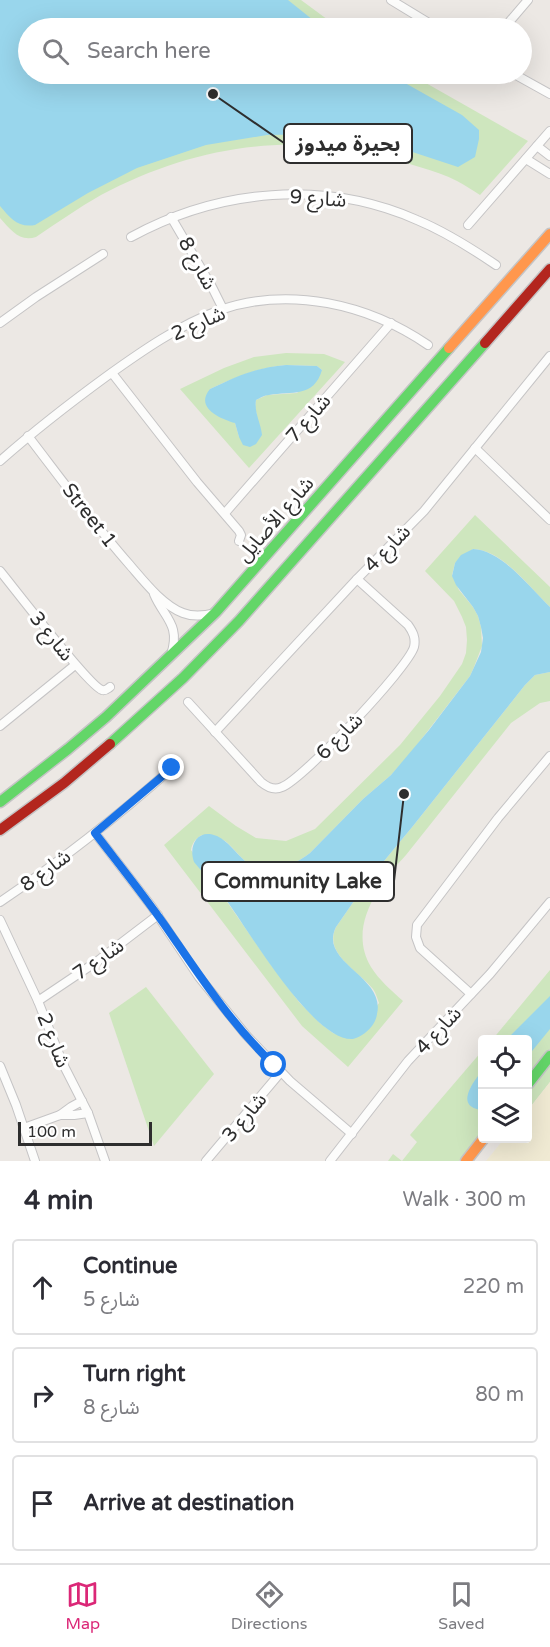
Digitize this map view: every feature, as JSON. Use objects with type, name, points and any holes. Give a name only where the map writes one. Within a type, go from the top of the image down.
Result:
[{"type":"main road","name":"شارع الأصايل","points":[[0,802],[99,723],[216,612],[550,234]]},
{"type":"main road","name":"شارع الأصايل","points":[[0,830],[107,747],[214,648],[550,269]]},
{"type":"main road","points":[[532,1079],[550,1056]]},
{"type":"main road","points":[[466,1161],[480,1143]]},
{"type":"street","points":[[391,0],[421,18]]},
{"type":"street","points":[[513,18],[528,0]]},
{"type":"street","points":[[532,84],[550,94]]},
{"type":"street","points":[[468,225],[550,131]]},
{"type":"street","points":[[537,146],[550,156]]},
{"type":"street","points":[[526,159],[550,174]]},
{"type":"street","name":"شارع 9","points":[[131,237],[171,217],[232,200],[294,194],[325,196],[356,200],[386,208],[425,223],[471,247],[496,265]]},
{"type":"street","name":"شارع 8","points":[[171,217],[223,309]]},
{"type":"street","points":[[1,319],[103,254]]},
{"type":"street","name":"شارع 2","points":[[0,461],[28,436],[148,347],[175,331],[223,309],[280,299],[337,304],[391,323],[428,345]]},
{"type":"street","name":"شارع 7","points":[[225,513],[391,323]]},
{"type":"street","name":"شارع 4","points":[[215,732],[357,579],[424,511],[550,356]]},
{"type":"street","points":[[112,373],[190,473],[225,513],[240,533],[239,541]]},
{"type":"street","name":"Street 1","points":[[28,436],[111,543],[154,593]]},
{"type":"street","points":[[475,448],[549,518]]},
{"type":"street","name":"شارع 3","points":[[0,571],[75,665],[99,689],[105,690],[110,687]]},
{"type":"street","name":"شارع 6","points":[[188,702],[265,786],[277,789],[288,784],[358,717],[410,654],[414,645],[414,634],[408,625],[357,579]]},
{"type":"street","points":[[154,593],[189,615],[198,616],[216,612]]},
{"type":"street","points":[[154,593],[173,628],[173,648],[170,658]]},
{"type":"street","points":[[0,726],[75,665]]},
{"type":"street","points":[[471,994],[420,948],[416,937],[417,925],[498,819],[550,756]]},
{"type":"street","name":"شارع 8","points":[[0,902],[95,833],[172,768]]},
{"type":"street","points":[[95,833],[158,915],[220,1005],[282,1072],[352,1134]]},
{"type":"street","name":"شارع 4","points":[[330,1161],[408,1061],[471,994],[550,902]]},
{"type":"street","name":"شارع 7","points":[[38,1001],[99,960],[158,915]]},
{"type":"street","name":"شارع 2","points":[[0,920],[38,1001],[63,1064],[88,1113],[105,1161]]},
{"type":"street","points":[[0,1066],[34,1161]]},
{"type":"street","name":"شارع 3","points":[[206,1161],[282,1072]]},
{"type":"street","points":[[24,1128],[60,1115],[82,1101]]},
{"type":"street","points":[[60,1115],[88,1113]]},
{"type":"green space","points":[[0,0],[301,0],[325,18],[18,18],[18,84],[428,84],[528,141],[480,195],[449,177],[383,157],[346,149],[310,145],[274,145],[203,155],[135,179],[92,200],[36,237],[25,238],[16,234],[0,218]]},
{"type":"green space","points":[[286,353],[324,354],[345,362],[249,468],[180,389],[224,368],[254,357]],"holes":[[[286,365],[317,366],[322,370],[297,393],[267,395],[256,400],[257,416],[239,437],[235,423],[210,389],[266,368]]]},
{"type":"green space","points":[[475,515],[550,587],[550,607],[505,563],[484,551],[473,549],[455,563],[452,575],[459,590],[478,616],[482,646],[470,676],[391,775],[363,799],[310,853],[287,866],[270,869],[253,866],[225,841],[202,835],[195,841],[191,850],[299,1002],[333,1033],[352,1039],[379,1003],[373,989],[338,954],[333,937],[336,927],[370,878],[525,685],[535,675],[550,672],[550,701],[540,703],[511,723],[396,866],[369,907],[364,922],[365,952],[371,967],[403,1001],[348,1067],[302,1026],[164,845],[209,806],[256,838],[286,841],[315,829],[400,745],[440,696],[462,664],[466,653],[466,627],[454,601],[425,571]]},
{"type":"green space","points":[[550,970],[550,1049],[532,1072],[532,1035],[496,1035]]},
{"type":"green space","points":[[146,987],[214,1074],[154,1146],[109,1013]]},
{"type":"green space","points":[[478,1056],[478,1137],[459,1161],[402,1161],[417,1142],[410,1135]]},
{"type":"green space","points":[[550,1063],[550,1082],[532,1105],[532,1085]]},
{"type":"green space","points":[[393,1154],[402,1161],[388,1161]]},
{"type":"sand","points":[[550,1082],[550,1161],[486,1161],[501,1143],[532,1143],[532,1105]]},
{"type":"water","points":[[0,0],[288,0],[310,18],[18,18],[18,84],[407,84],[462,115],[479,130],[475,157],[458,167],[385,143],[323,134],[267,135],[206,145],[137,168],[88,193],[35,225],[19,223],[0,206]]},
{"type":"water","points":[[286,365],[317,366],[322,370],[318,379],[308,389],[301,392],[267,395],[256,400],[262,435],[256,444],[250,447],[243,445],[235,423],[211,412],[205,402],[206,396],[210,389],[238,376],[255,370]]},
{"type":"water","points":[[473,549],[484,551],[505,563],[550,607],[550,672],[535,675],[525,685],[370,878],[336,927],[333,940],[336,950],[372,989],[377,1001],[376,1020],[365,1033],[353,1039],[337,1035],[320,1023],[284,984],[229,904],[194,862],[192,850],[200,836],[210,834],[225,841],[253,866],[270,869],[287,866],[310,853],[363,799],[391,775],[470,676],[481,652],[483,638],[478,616],[452,576],[455,563],[461,555]]},
{"type":"water","points":[[550,996],[550,1029],[532,1051],[532,1035],[511,1035]]},
{"type":"water","points":[[478,1076],[478,1109],[469,1104],[467,1099]]},
{"type":"traffic: fast","points":[[110,744],[183,678],[239,621],[485,343]]},
{"type":"traffic: fast","points":[[0,802],[106,717],[216,612],[449,348]]},
{"type":"traffic: fast","points":[[532,1079],[550,1056]]},
{"type":"traffic: slow","points":[[449,348],[550,234]]},
{"type":"traffic: slow","points":[[466,1161],[480,1143]]},
{"type":"traffic: jam","points":[[485,343],[550,269]]},
{"type":"traffic: jam","points":[[0,830],[64,783],[110,744]]},
{"type":"place","name":"بحيرة ميدوز","points":[[213,94]]},
{"type":"place","name":"Community Lake","points":[[404,794]]},
{"type":"route","points":[[172,768],[95,833],[152,907],[220,1005],[274,1065]]}]
